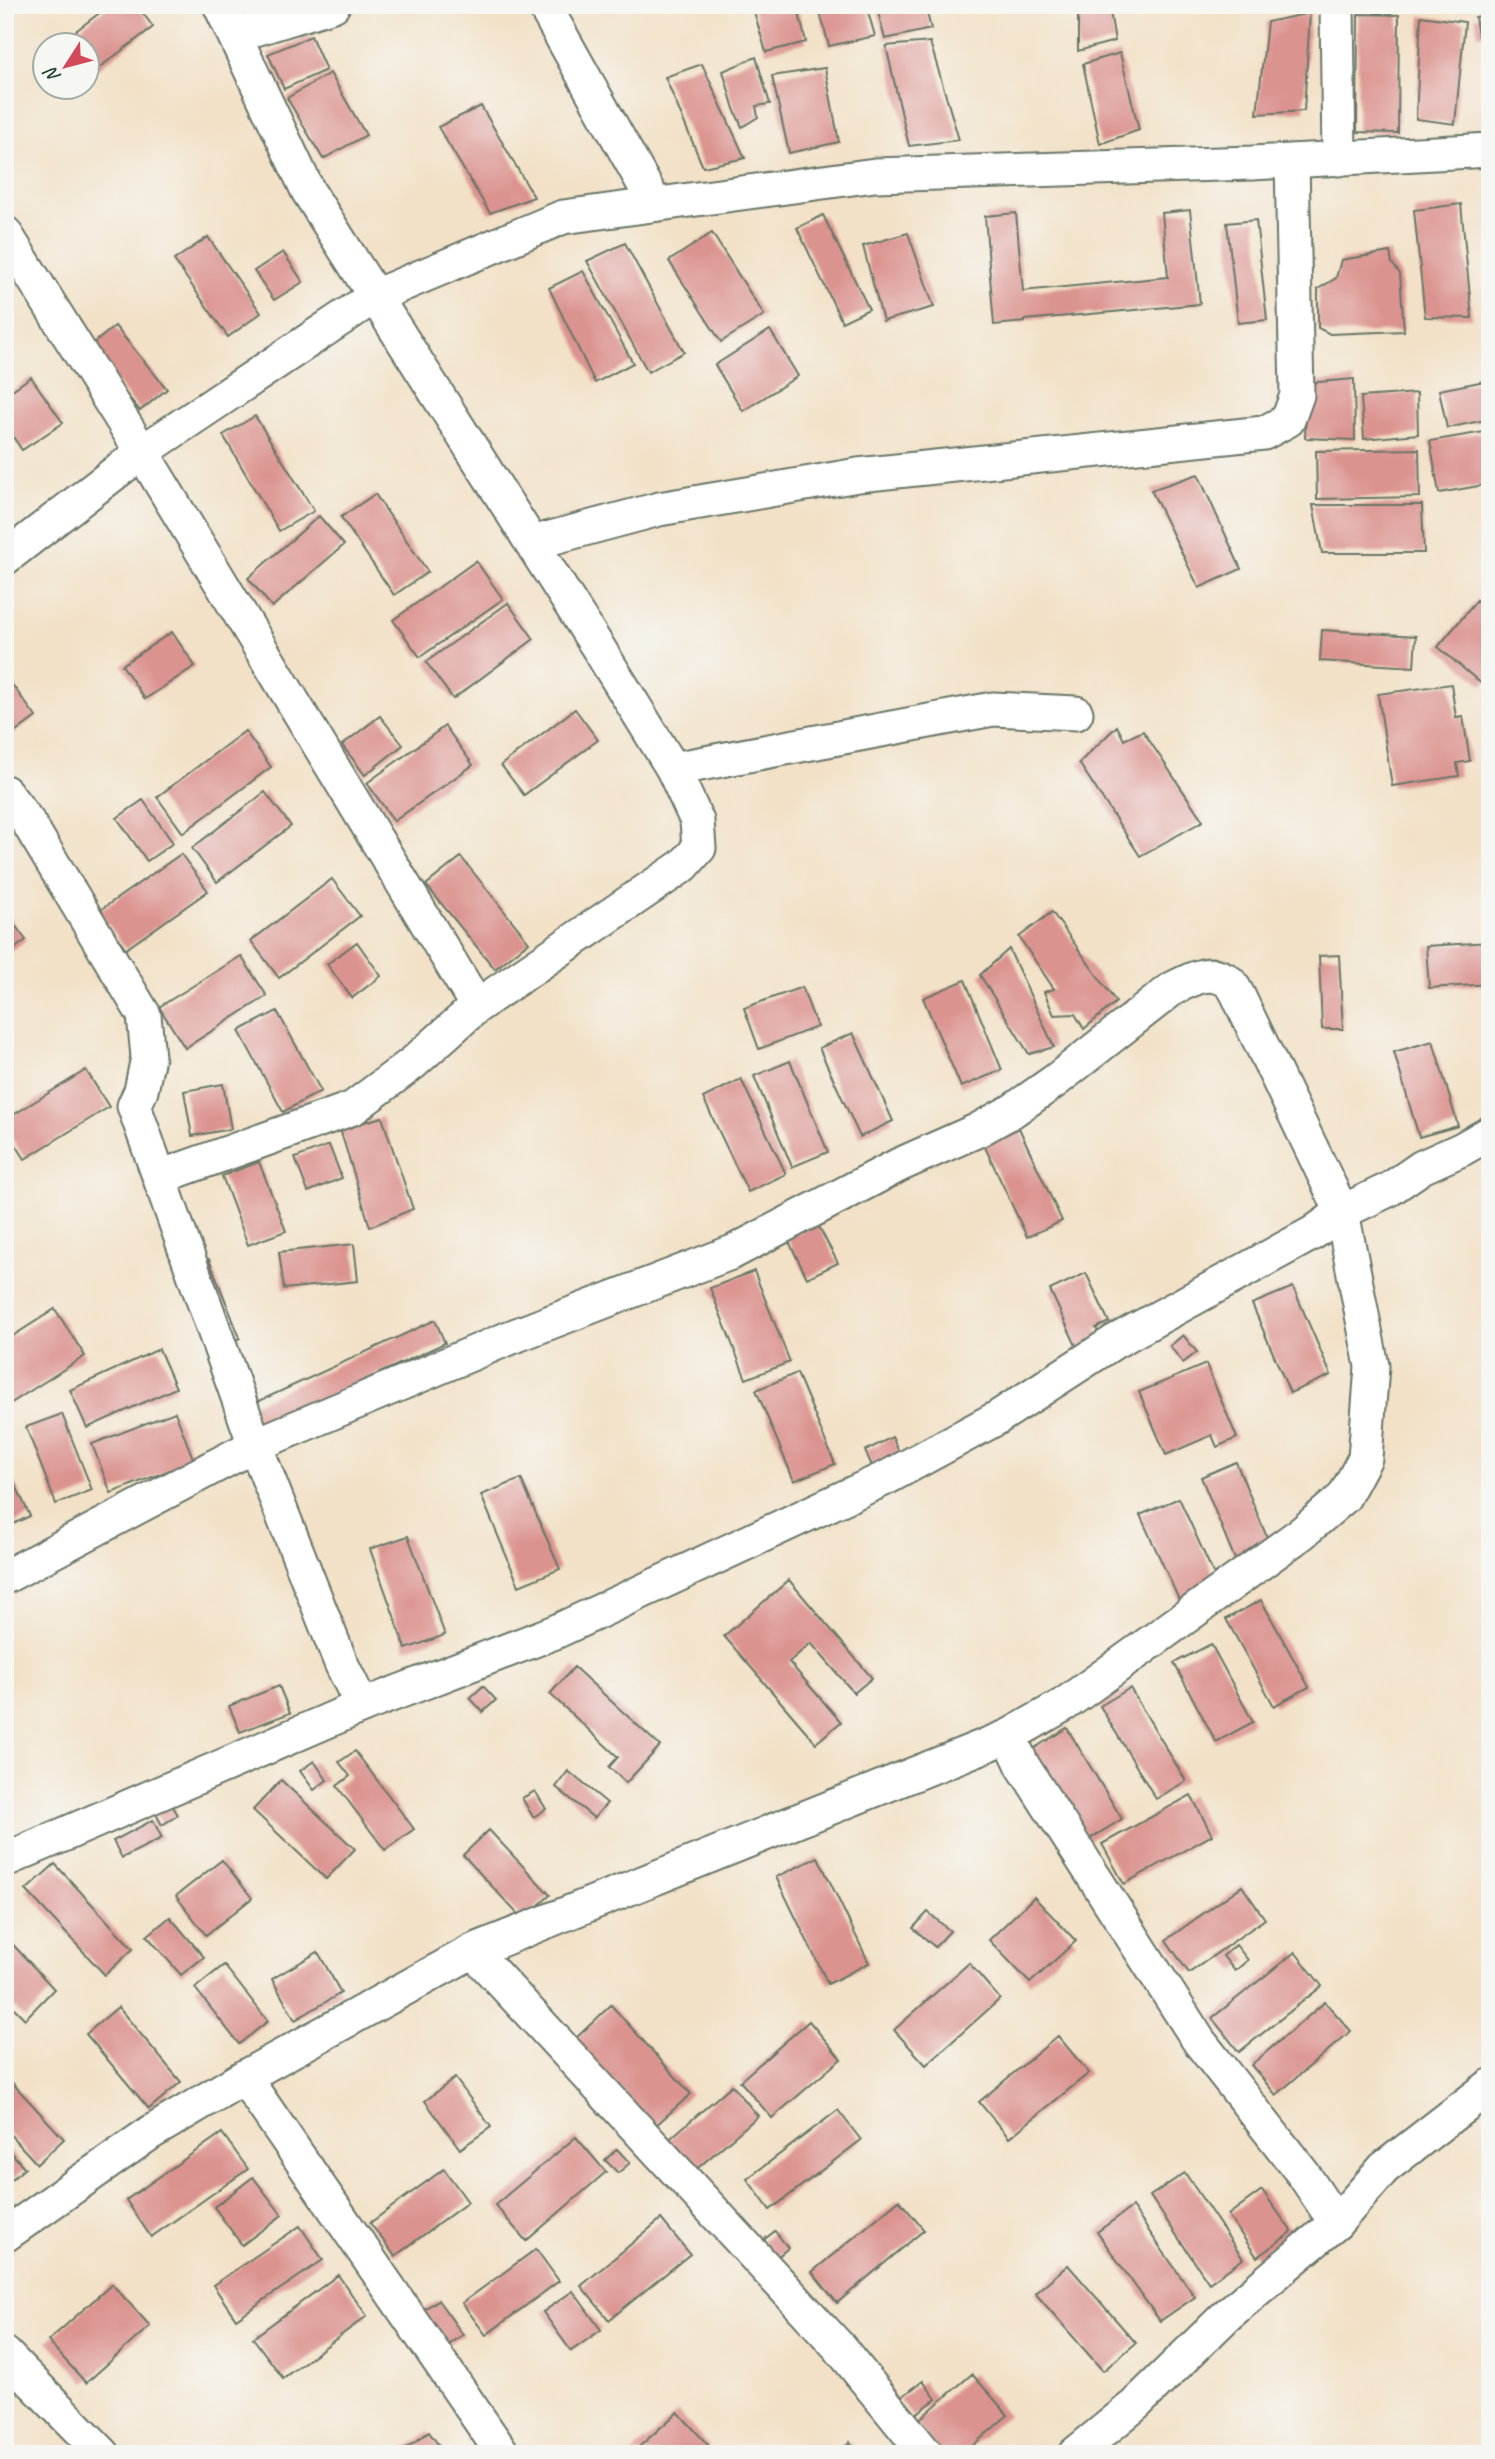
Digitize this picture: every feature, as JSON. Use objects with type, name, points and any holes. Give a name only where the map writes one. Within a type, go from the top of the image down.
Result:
[{"type":"street","points":[[160,1177],[353,1108],[413,1063],[477,1006],[684,865],[699,848],[697,821],[673,769],[308,191],[220,5]]},
{"type":"street","points":[[236,35],[333,5]]},
{"type":"street","points":[[544,5],[656,204]]},
{"type":"street","points":[[1337,5],[1339,159]]},
{"type":"street","points":[[5,558],[142,452],[375,296],[563,217],[875,175],[1292,161],[1490,150]]},
{"type":"street","points":[[532,543],[659,509],[858,475],[1264,433],[1288,420],[1297,395],[1292,161]]},
{"type":"street","points":[[5,233],[142,452],[477,1006]]},
{"type":"street","points":[[673,769],[993,709],[1076,713]]},
{"type":"street","points":[[5,792],[28,822],[144,1015],[148,1057],[141,1091],[134,1106],[255,1445],[341,1663],[362,1706]]},
{"type":"street","points":[[5,1577],[255,1445],[509,1338],[733,1252],[899,1165],[978,1130],[1012,1111],[1055,1081],[1172,989],[1193,978],[1213,974],[1230,982],[1342,1212],[1372,1366],[1365,1458],[1344,1497],[1302,1533],[1065,1704],[1009,1736],[473,1951],[244,2077],[150,2133],[5,2235]]},
{"type":"street","points":[[5,1860],[362,1706],[555,1632],[888,1477],[997,1418],[1114,1342],[1313,1233],[1342,1212],[1390,1189],[1422,1167],[1490,1133]]},
{"type":"street","points":[[1009,1736],[1023,1766],[1199,2041],[1304,2175],[1336,2223]]},
{"type":"street","points":[[473,1951],[839,2347],[926,2454]]},
{"type":"street","points":[[244,2077],[503,2454]]},
{"type":"street","points":[[1075,2454],[1135,2405],[1227,2315],[1336,2223],[1384,2168],[1490,2085]]},
{"type":"street","points":[[5,2354],[103,2454]]},
{"type":"building","points":[[110,5],[137,5],[153,27],[102,65],[102,32],[74,32]]},
{"type":"building","points":[[752,5],[797,5],[806,42],[766,52]]},
{"type":"building","points":[[818,5],[866,5],[875,36],[829,46]]},
{"type":"building","points":[[876,5],[925,5],[931,29],[885,39]]},
{"type":"building","points":[[1109,5],[1115,41],[1078,51],[1078,17]]},
{"type":"building","points":[[1372,5],[1414,5],[1414,7],[1374,14]]},
{"type":"building","points":[[1310,13],[1304,111],[1257,114],[1267,22]]},
{"type":"building","points":[[1358,14],[1399,15],[1398,133],[1357,132]]},
{"type":"building","points":[[1490,15],[1490,34],[1478,35],[1475,17]]},
{"type":"building","points":[[1421,16],[1465,22],[1455,124],[1416,119]]},
{"type":"building","points":[[311,36],[326,70],[284,89],[268,54]]},
{"type":"building","points":[[930,42],[959,140],[909,146],[886,46]]},
{"type":"building","points":[[1120,53],[1139,130],[1100,144],[1083,64]]},
{"type":"building","points":[[756,57],[770,104],[756,106],[758,117],[742,127],[723,71]]},
{"type":"building","points":[[702,64],[745,158],[703,167],[665,77]]},
{"type":"building","points":[[825,68],[839,142],[789,153],[772,76]]},
{"type":"building","points":[[330,73],[366,135],[323,159],[287,98]]},
{"type":"building","points":[[481,106],[534,197],[490,213],[438,127]]},
{"type":"building","points":[[1461,204],[1472,318],[1425,317],[1414,210]]},
{"type":"building","points":[[1190,210],[1200,304],[994,325],[985,216],[1016,213],[1023,291],[1168,277],[1162,213]]},
{"type":"building","points":[[823,215],[869,309],[842,322],[797,228]]},
{"type":"building","points":[[1256,220],[1267,320],[1238,323],[1227,223]]},
{"type":"building","points":[[712,233],[764,315],[721,342],[669,261]]},
{"type":"building","points":[[908,233],[934,307],[883,321],[863,246]]},
{"type":"building","points":[[208,237],[261,313],[228,337],[174,260]]},
{"type":"building","points":[[625,243],[684,352],[648,372],[587,261]]},
{"type":"building","points":[[283,252],[303,282],[274,300],[254,271]]},
{"type":"building","points":[[1390,252],[1392,263],[1400,274],[1404,331],[1330,334],[1318,328],[1318,289],[1336,278],[1341,260]]},
{"type":"building","points":[[583,271],[633,363],[595,383],[549,288]]},
{"type":"building","points":[[115,326],[167,389],[140,411],[88,348]]},
{"type":"building","points":[[770,330],[798,376],[743,411],[715,365]]},
{"type":"building","points":[[31,377],[63,423],[22,450],[5,425],[5,395]]},
{"type":"building","points":[[1354,379],[1355,440],[1305,438],[1307,383]]},
{"type":"building","points":[[1490,380],[1490,419],[1447,428],[1439,390]]},
{"type":"building","points":[[1417,393],[1418,434],[1364,439],[1361,397]]},
{"type":"building","points":[[255,416],[314,511],[279,531],[223,435]]},
{"type":"building","points":[[1490,431],[1490,484],[1439,493],[1430,441]]},
{"type":"building","points":[[1419,449],[1420,497],[1317,499],[1316,451]]},
{"type":"building","points":[[1198,474],[1241,569],[1199,588],[1151,490]]},
{"type":"building","points":[[375,494],[428,572],[394,595],[341,517]]},
{"type":"building","points":[[1313,505],[1422,505],[1424,553],[1322,553]]},
{"type":"building","points":[[319,516],[344,545],[272,607],[248,578]]},
{"type":"building","points":[[476,561],[503,599],[420,657],[393,620]]},
{"type":"building","points":[[1477,600],[1490,611],[1490,676],[1483,685],[1438,647]]},
{"type":"building","points":[[508,603],[534,639],[453,699],[426,662]]},
{"type":"building","points":[[1322,630],[1416,636],[1414,667],[1320,661]]},
{"type":"building","points":[[172,632],[195,666],[145,699],[122,665]]},
{"type":"building","points":[[5,675],[36,717],[5,740]]},
{"type":"building","points":[[1451,684],[1456,717],[1463,716],[1470,761],[1457,763],[1459,776],[1392,786],[1378,694]]},
{"type":"building","points":[[575,709],[598,740],[524,795],[501,765]]},
{"type":"building","points":[[380,716],[403,745],[365,775],[342,745]]},
{"type":"building","points":[[445,726],[473,765],[394,821],[367,783]]},
{"type":"building","points":[[1117,726],[1124,740],[1143,731],[1203,821],[1140,856],[1079,763]]},
{"type":"building","points":[[245,731],[271,767],[183,833],[157,797]]},
{"type":"building","points":[[265,792],[291,826],[217,882],[192,848]]},
{"type":"building","points":[[143,800],[173,843],[147,861],[117,818]]},
{"type":"building","points":[[181,854],[208,891],[126,949],[99,911]]},
{"type":"building","points":[[461,857],[529,942],[495,969],[426,885]]},
{"type":"building","points":[[332,879],[360,916],[279,978],[251,941]]},
{"type":"building","points":[[5,912],[26,940],[5,956]]},
{"type":"building","points":[[1052,912],[1116,1002],[1084,1029],[1075,1014],[1054,1015],[1044,992],[1054,989],[1019,937]]},
{"type":"building","points":[[357,942],[381,976],[352,998],[327,964]]},
{"type":"building","points":[[1490,942],[1490,984],[1429,988],[1426,946]]},
{"type":"building","points":[[1009,949],[1054,1047],[1029,1054],[980,975]]},
{"type":"building","points":[[1339,955],[1343,1029],[1322,1029],[1319,956]]},
{"type":"building","points":[[241,956],[267,996],[185,1048],[159,1007]]},
{"type":"building","points":[[965,980],[1002,1070],[961,1087],[923,998]]},
{"type":"building","points":[[802,987],[817,1027],[759,1049],[744,1008]]},
{"type":"building","points":[[277,1011],[321,1091],[283,1112],[239,1031]]},
{"type":"building","points":[[853,1033],[893,1121],[860,1137],[819,1048]]},
{"type":"building","points":[[1433,1041],[1458,1126],[1419,1137],[1394,1052]]},
{"type":"building","points":[[790,1061],[828,1152],[792,1167],[754,1076]]},
{"type":"building","points":[[86,1070],[109,1107],[25,1159],[5,1128],[5,1120]]},
{"type":"building","points":[[741,1079],[786,1174],[748,1192],[703,1098]]},
{"type":"building","points":[[223,1084],[231,1129],[192,1136],[184,1091]]},
{"type":"building","points":[[382,1117],[413,1209],[370,1227],[340,1129]]},
{"type":"building","points":[[1019,1128],[1062,1221],[1027,1237],[984,1145]]},
{"type":"building","points":[[329,1145],[342,1178],[308,1192],[295,1158]]},
{"type":"building","points":[[259,1162],[286,1231],[248,1245],[222,1176]]},
{"type":"building","points":[[817,1223],[838,1263],[807,1278],[787,1238]]},
{"type":"building","points":[[354,1244],[358,1281],[284,1289],[279,1252]]},
{"type":"building","points":[[209,1259],[240,1338],[224,1345],[193,1265]]},
{"type":"building","points":[[754,1271],[790,1362],[746,1379],[710,1288]]},
{"type":"building","points":[[1086,1273],[1109,1322],[1096,1328],[1102,1339],[1078,1350],[1050,1290]]},
{"type":"building","points":[[1293,1287],[1331,1375],[1290,1393],[1252,1304]]},
{"type":"building","points":[[55,1309],[85,1356],[5,1407],[5,1341]]},
{"type":"building","points":[[435,1320],[445,1343],[254,1431],[244,1408]]},
{"type":"building","points":[[1183,1335],[1197,1352],[1183,1363],[1170,1346]]},
{"type":"building","points":[[159,1349],[176,1388],[87,1428],[70,1390]]},
{"type":"building","points":[[1206,1364],[1237,1438],[1217,1447],[1212,1435],[1166,1455],[1139,1392]]},
{"type":"building","points":[[797,1373],[835,1464],[794,1481],[756,1390]]},
{"type":"building","points":[[175,1412],[194,1461],[111,1493],[92,1444]]},
{"type":"building","points":[[62,1414],[92,1490],[56,1504],[26,1427]]},
{"type":"building","points":[[892,1437],[901,1456],[874,1470],[865,1451]]},
{"type":"building","points":[[5,1462],[30,1516],[5,1528]]},
{"type":"building","points":[[1236,1462],[1271,1547],[1236,1562],[1201,1477]]},
{"type":"building","points":[[521,1479],[560,1569],[519,1586],[481,1495]]},
{"type":"building","points":[[1179,1498],[1219,1586],[1181,1604],[1140,1515]]},
{"type":"building","points":[[408,1536],[445,1635],[406,1649],[370,1549]]},
{"type":"building","points":[[789,1580],[872,1678],[854,1693],[811,1643],[789,1662],[841,1722],[816,1743],[724,1636]]},
{"type":"building","points":[[1261,1600],[1309,1687],[1274,1706],[1226,1619]]},
{"type":"building","points":[[1211,1644],[1253,1722],[1216,1742],[1174,1663]]},
{"type":"building","points":[[574,1667],[660,1746],[626,1783],[609,1767],[618,1757],[550,1694]]},
{"type":"building","points":[[279,1686],[290,1713],[240,1732],[229,1706]]},
{"type":"building","points":[[483,1686],[496,1700],[483,1712],[470,1698]]},
{"type":"building","points":[[1130,1688],[1186,1781],[1156,1799],[1100,1706]]},
{"type":"building","points":[[1067,1728],[1122,1819],[1088,1840],[1033,1749]]},
{"type":"building","points":[[355,1751],[414,1829],[385,1850],[337,1786],[350,1776],[339,1762]]},
{"type":"building","points":[[314,1761],[327,1780],[314,1790],[300,1771]]},
{"type":"building","points":[[568,1771],[607,1803],[594,1818],[556,1787]]},
{"type":"building","points":[[281,1780],[355,1849],[326,1879],[253,1810]]},
{"type":"building","points":[[535,1791],[546,1809],[533,1817],[522,1798]]},
{"type":"building","points":[[1191,1795],[1212,1835],[1124,1884],[1102,1844]]},
{"type":"building","points":[[171,1803],[178,1815],[162,1825],[155,1812]]},
{"type":"building","points":[[153,1820],[162,1838],[122,1858],[113,1841]]},
{"type":"building","points":[[489,1830],[550,1895],[523,1920],[463,1855]]},
{"type":"building","points":[[818,1857],[869,1963],[828,1984],[776,1877]]},
{"type":"building","points":[[222,1860],[252,1898],[206,1935],[176,1896]]},
{"type":"building","points":[[55,1864],[133,1949],[105,1975],[26,1890]]},
{"type":"building","points":[[1242,1886],[1265,1919],[1189,1973],[1166,1940]]},
{"type":"building","points":[[1034,1897],[1076,1941],[1030,1983],[989,1940]]},
{"type":"building","points":[[928,1912],[950,1931],[935,1947],[913,1928]]},
{"type":"building","points":[[170,1917],[204,1957],[181,1975],[147,1936]]},
{"type":"building","points":[[5,1936],[54,1989],[25,2019],[5,1999]]},
{"type":"building","points":[[1236,1945],[1248,1960],[1235,1971],[1223,1956]]},
{"type":"building","points":[[318,1952],[341,1993],[295,2020],[272,1979]]},
{"type":"building","points":[[1295,1952],[1322,1986],[1239,2052],[1212,2018]]},
{"type":"building","points":[[969,1963],[1000,1999],[926,2065],[894,2030]]},
{"type":"building","points":[[224,1965],[268,2021],[239,2044],[195,1988]]},
{"type":"building","points":[[1325,2002],[1351,2031],[1276,2095],[1251,2065]]},
{"type":"building","points":[[611,2005],[691,2094],[654,2127],[575,2039]]},
{"type":"building","points":[[118,2007],[181,2082],[149,2109],[86,2034]]},
{"type":"building","points":[[809,2021],[841,2059],[772,2118],[740,2081]]},
{"type":"building","points":[[1058,2036],[1089,2073],[1009,2138],[979,2102]]},
{"type":"building","points":[[5,2075],[64,2139],[37,2164],[5,2129]]},
{"type":"building","points":[[455,2078],[491,2127],[460,2149],[425,2101]]},
{"type":"building","points":[[732,2085],[758,2116],[692,2173],[666,2142]]},
{"type":"building","points":[[838,2110],[861,2140],[770,2210],[747,2179]]},
{"type":"building","points":[[222,2133],[248,2169],[151,2237],[126,2200]]},
{"type":"building","points":[[576,2137],[606,2172],[526,2241],[495,2205]]},
{"type":"building","points":[[5,2146],[25,2168],[5,2185]]},
{"type":"building","points":[[617,2149],[630,2163],[618,2173],[605,2160]]},
{"type":"building","points":[[444,2169],[468,2202],[395,2256],[370,2223]]},
{"type":"building","points":[[1185,2173],[1243,2259],[1209,2283],[1150,2196]]},
{"type":"building","points":[[253,2177],[282,2215],[242,2245],[214,2207]]},
{"type":"building","points":[[1262,2190],[1292,2232],[1257,2257],[1228,2215]]},
{"type":"building","points":[[899,2200],[924,2230],[837,2303],[812,2272]]},
{"type":"building","points":[[1132,2207],[1195,2297],[1160,2321],[1097,2232]]},
{"type":"building","points":[[661,2219],[690,2254],[609,2320],[581,2286]]},
{"type":"building","points":[[300,2226],[323,2260],[236,2319],[213,2285]]},
{"type":"building","points":[[775,2231],[788,2248],[770,2263],[756,2246]]},
{"type":"building","points":[[536,2249],[559,2281],[486,2335],[462,2303]]},
{"type":"building","points":[[1068,2265],[1136,2343],[1103,2371],[1035,2293]]},
{"type":"building","points":[[338,2275],[367,2316],[283,2378],[253,2338]]},
{"type":"building","points":[[112,2284],[150,2326],[86,2383],[48,2341]]},
{"type":"building","points":[[573,2291],[601,2330],[571,2351],[543,2312]]},
{"type":"building","points":[[438,2300],[463,2335],[441,2350],[416,2315]]},
{"type":"building","points":[[972,2374],[1008,2415],[963,2454],[941,2454],[915,2423]]},
{"type":"building","points":[[923,2381],[936,2399],[912,2417],[899,2399]]},
{"type":"building","points":[[678,2412],[709,2446],[701,2454],[631,2454]]},
{"type":"building","points":[[429,2432],[445,2454],[398,2454]]},
{"type":"building","points":[[850,2442],[860,2454],[836,2454]]}]
